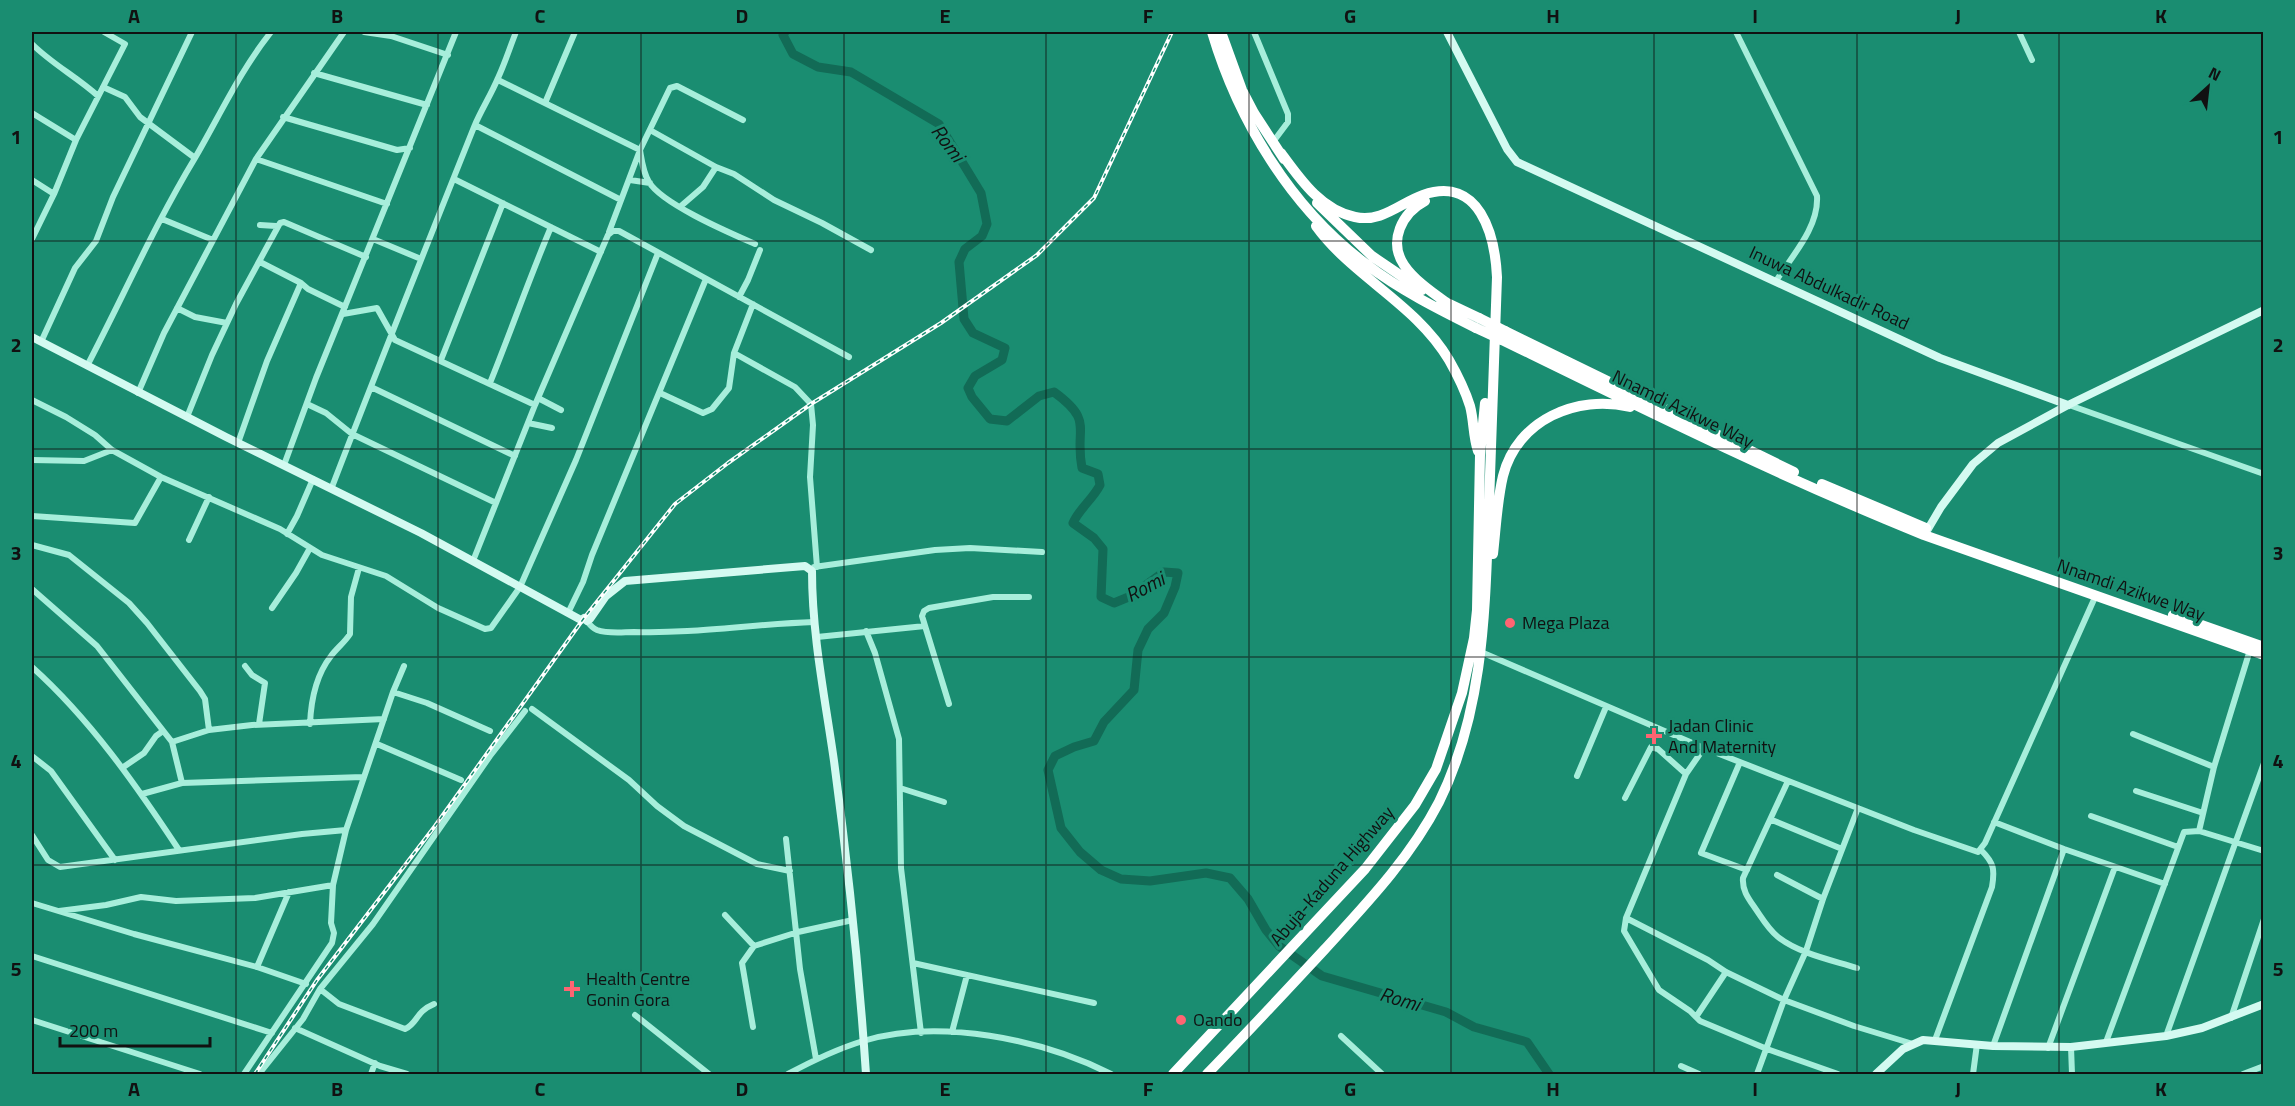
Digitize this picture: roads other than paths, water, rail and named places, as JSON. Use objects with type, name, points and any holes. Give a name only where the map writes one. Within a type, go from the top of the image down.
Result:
[{"type":"highway","name":"Nnamdi Azikwe Way","points":[[1212,32],[1239,104],[1281,175],[1311,213],[1365,264],[1424,303],[1478,323]]},
{"type":"highway","name":"Nnamdi Azikwe Way","points":[[1221,32],[1242,90],[1293,173],[1315,201],[1356,242],[1393,272],[1478,323],[1647,410],[1838,500],[2264,654]]},
{"type":"highway","points":[[1207,1074],[1326,948],[1394,872],[1411,849],[1439,802],[1470,716],[1481,652],[1486,583],[1497,277],[1495,249],[1488,226],[1477,206],[1461,195],[1450,192],[1422,195],[1394,211],[1372,218],[1344,214],[1324,203],[1281,153]]},
{"type":"highway","points":[[1281,175],[1321,233],[1339,254],[1406,309],[1437,342],[1460,382],[1470,406],[1480,454]]},
{"type":"highway","points":[[1447,303],[1404,265],[1397,243],[1401,225],[1408,214],[1416,206],[1437,198],[1450,199],[1470,209],[1478,218],[1487,246],[1491,269],[1484,427],[1480,454]]},
{"type":"highway","name":"Nnamdi Azikwe Way","points":[[1503,336],[1926,532],[2264,647]]},
{"type":"highway","points":[[1486,583],[1493,554],[1503,476],[1511,456],[1524,436],[1549,416],[1572,407],[1607,403],[1647,410]]},
{"type":"highway","name":"Abuja-Kaduna Highway","points":[[1173,1074],[1342,896],[1388,841],[1427,787],[1442,755],[1462,693],[1474,638],[1477,610],[1480,454]]},
{"type":"street","points":[[32,239],[54,194],[76,140],[125,44],[104,32]]},
{"type":"street","points":[[87,366],[221,108],[251,58],[270,32]]},
{"type":"street","points":[[138,393],[164,333],[256,159],[344,32]]},
{"type":"street","points":[[364,32],[391,36],[448,55]]},
{"type":"street","points":[[284,465],[456,32]]},
{"type":"street","points":[[332,487],[392,340],[406,295],[475,124],[498,80],[516,32]]},
{"type":"street","points":[[545,103],[574,32]]},
{"type":"street","points":[[1254,32],[1288,114],[1288,122],[1273,142]]},
{"type":"street","name":"Inuwa Abdulkadir Road","points":[[1448,32],[1506,149],[1517,162],[1940,358],[2068,405]]},
{"type":"street","points":[[1736,32],[1816,196],[1817,209],[1813,223],[1776,281]]},
{"type":"street","points":[[2019,32],[2032,60]]},
{"type":"street","points":[[41,342],[75,268],[96,241],[113,197],[189,33]]},
{"type":"street","points":[[32,44],[44,57],[83,82],[98,96]]},
{"type":"street","points":[[314,73],[427,105]]},
{"type":"street","points":[[498,80],[640,150]]},
{"type":"street","points":[[473,561],[535,405],[608,235],[640,150],[670,88],[674,86],[743,120]]},
{"type":"street","points":[[103,87],[125,97],[140,117],[195,158]]},
{"type":"street","points":[[32,113],[76,140]]},
{"type":"street","points":[[283,117],[397,150],[410,148]]},
{"type":"street","points":[[475,124],[621,200]]},
{"type":"street","points":[[650,130],[716,167],[734,174],[774,200],[871,250]]},
{"type":"street","points":[[397,150],[403,164]]},
{"type":"street","points":[[640,150],[643,169],[650,183],[660,193],[718,228],[755,244]]},
{"type":"street","points":[[256,159],[387,204]]},
{"type":"street","points":[[681,206],[703,187],[716,167]]},
{"type":"street","points":[[454,179],[601,252]]},
{"type":"street","points":[[32,180],[54,194]]},
{"type":"street","points":[[630,180],[650,183]]},
{"type":"street","points":[[441,360],[504,203]]},
{"type":"street","points":[[162,219],[213,240]]},
{"type":"street","points":[[260,225],[276,226],[284,222],[366,257]]},
{"type":"street","points":[[188,417],[227,323],[276,226]]},
{"type":"street","points":[[490,383],[515,321],[525,286],[551,227]]},
{"type":"street","points":[[608,235],[613,231],[619,231],[849,357]]},
{"type":"street","points":[[373,239],[422,259]]},
{"type":"street","points":[[739,297],[760,250]]},
{"type":"street","points":[[32,400],[66,417],[95,435],[112,450],[161,477],[287,534],[322,555],[386,576],[438,608],[485,629],[495,626],[520,587],[576,460],[658,253]]},
{"type":"street","points":[[260,261],[345,307]]},
{"type":"street","points":[[568,613],[583,582],[706,279]]},
{"type":"street","points":[[238,442],[267,361],[301,283]]},
{"type":"street","points":[[660,393],[703,413],[708,412],[729,388],[734,353],[753,304]]},
{"type":"street","points":[[177,308],[195,317],[227,323]]},
{"type":"street","points":[[343,314],[377,308],[392,340],[441,360],[535,405]]},
{"type":"street","points":[[1926,532],[1973,464],[1998,443],[2068,405],[2264,310]]},
{"type":"street","points":[[32,337],[138,393],[332,487],[581,620],[584,618],[591,627],[603,631],[686,633],[770,623],[814,622]]},
{"type":"street","points":[[734,353],[795,387],[811,404],[813,425],[810,477],[814,622],[853,920],[866,1074]]},
{"type":"street","points":[[733,368],[748,362]]},
{"type":"street","points":[[371,387],[515,456]]},
{"type":"street","points":[[538,398],[561,410]]},
{"type":"street","points":[[307,404],[326,413],[352,434],[496,503]]},
{"type":"street","points":[[2068,405],[2264,474]]},
{"type":"street","points":[[528,423],[552,428]]},
{"type":"street","points":[[32,460],[84,461],[112,450]]},
{"type":"street","points":[[32,516],[135,523],[161,477]]},
{"type":"street","points":[[287,534],[313,479]]},
{"type":"street","points":[[189,540],[209,497]]},
{"type":"street","points":[[32,545],[69,555],[129,603],[205,699],[209,730]]},
{"type":"street","points":[[272,608],[310,548]]},
{"type":"street","points":[[587,621],[606,596],[625,581],[813,567],[935,550],[970,548],[1042,552]]},
{"type":"street","points":[[310,723],[311,701],[317,682],[330,657],[350,634],[351,597],[359,568]]},
{"type":"street","points":[[32,590],[97,646],[171,742],[182,783]]},
{"type":"street","points":[[1981,850],[2096,595]]},
{"type":"street","points":[[949,704],[922,613],[929,608],[993,597],[1029,597]]},
{"type":"street","points":[[817,637],[925,626]]},
{"type":"street","points":[[866,631],[879,665],[899,740],[901,868],[921,1033]]},
{"type":"street","points":[[2199,831],[2214,767],[2250,650]]},
{"type":"street","points":[[1481,652],[1704,748],[1973,852],[1981,850]]},
{"type":"street","points":[[245,666],[252,675],[265,683],[259,724]]},
{"type":"street","points":[[244,1074],[332,943],[334,933],[331,923],[333,885],[346,830],[404,666]]},
{"type":"street","points":[[32,667],[68,702],[122,768],[179,850]]},
{"type":"street","points":[[393,692],[427,703],[490,731]]},
{"type":"street","points":[[1577,776],[1606,707]]},
{"type":"street","points":[[259,1074],[295,1028],[320,989],[373,924],[478,774],[529,710],[629,780],[657,806],[684,826],[739,856],[772,868],[790,871]]},
{"type":"street","points":[[171,742],[209,730],[259,724],[384,719]]},
{"type":"street","points":[[122,768],[144,753],[156,736],[163,731]]},
{"type":"street","points":[[2133,734],[2214,767]]},
{"type":"street","points":[[377,744],[461,780]]},
{"type":"street","points":[[1625,798],[1651,747],[1658,749],[1686,774]]},
{"type":"street","points":[[1704,748],[1686,774],[1626,918],[1624,931],[1659,990],[1696,1017],[1708,1025],[1767,1049],[1838,1074]]},
{"type":"street","points":[[32,756],[51,771],[116,860]]},
{"type":"street","points":[[1740,762],[1701,853],[1747,870]]},
{"type":"street","points":[[2166,1036],[2264,763]]},
{"type":"street","points":[[142,794],[182,783],[363,777]]},
{"type":"street","points":[[1788,780],[1742,886],[1767,927],[1778,937],[1806,951],[1857,968]]},
{"type":"street","points":[[900,788],[944,802]]},
{"type":"street","points":[[2136,791],[2203,813]]},
{"type":"street","points":[[1758,1074],[1858,808]]},
{"type":"street","points":[[2091,816],[2178,847]]},
{"type":"street","points":[[1772,820],[1842,849]]},
{"type":"street","points":[[1994,822],[2165,884]]},
{"type":"street","points":[[32,835],[48,860],[60,867],[346,830]]},
{"type":"street","points":[[2106,1042],[2185,830],[2199,831],[2264,850]]},
{"type":"street","points":[[786,839],[798,932],[800,969],[816,1059]]},
{"type":"street","points":[[1993,1046],[2064,849]]},
{"type":"street","points":[[1935,1040],[1992,887],[1995,871],[1992,862],[1981,850]]},
{"type":"street","points":[[2048,1048],[2115,867]]},
{"type":"street","points":[[1777,875],[1823,899]]},
{"type":"street","points":[[59,911],[141,897],[176,901],[255,898],[333,885]]},
{"type":"street","points":[[256,967],[289,892]]},
{"type":"street","points":[[32,903],[256,967],[306,984]]},
{"type":"street","points":[[725,915],[754,946]]},
{"type":"street","points":[[1626,918],[1708,960],[1726,972],[1784,1000],[1854,1026],[1913,1044]]},
{"type":"street","points":[[2231,1018],[2264,919]]},
{"type":"street","points":[[753,1027],[742,963],[754,946],[798,932],[853,920]]},
{"type":"street","points":[[32,956],[272,1033]]},
{"type":"street","points":[[913,963],[1094,1003]]},
{"type":"street","points":[[1696,1017],[1726,972]]},
{"type":"street","points":[[952,1032],[967,975]]},
{"type":"street","points":[[320,989],[339,1004],[405,1029],[411,1025],[420,1011],[434,1004]]},
{"type":"street","points":[[1876,1074],[1903,1049],[1913,1044],[1935,1040],[1993,1046],[2071,1047],[2166,1036],[2202,1028],[2264,1004]]},
{"type":"street","points":[[635,1016],[709,1074]]},
{"type":"street","points":[[32,1020],[200,1074]]},
{"type":"street","points":[[295,1028],[375,1064],[407,1074]]},
{"type":"street","points":[[788,1074],[816,1059],[864,1041],[898,1034],[952,1032],[1010,1039],[1086,1062],[1111,1074]]},
{"type":"street","points":[[1341,1036],[1383,1074]]},
{"type":"street","points":[[1973,1074],[1977,1044]]},
{"type":"street","points":[[2071,1047],[2072,1074]]},
{"type":"street","points":[[371,1074],[375,1064]]},
{"type":"street","points":[[1681,1066],[1699,1074]]},
{"type":"street","points":[[2243,1074],[2264,1066]]},
{"type":"waterway","name":"Romi","points":[[785,32],[783,35],[793,54],[818,67],[851,72],[939,124],[981,193],[987,224],[982,236],[965,249],[959,262],[964,319],[973,333],[1005,348],[1002,360],[975,376],[968,388],[972,397],[990,419],[1007,421],[1039,396],[1054,392],[1075,411],[1080,426],[1082,468],[1098,474],[1100,485],[1073,523],[1094,538],[1103,549],[1101,597],[1114,603],[1131,596],[1164,572],[1178,573],[1164,613],[1148,629],[1138,650],[1134,690],[1104,722],[1094,741],[1055,756],[1048,770],[1061,828],[1080,852],[1101,870],[1121,879],[1150,881],[1206,873],[1230,878],[1248,899],[1266,930],[1279,946],[1322,976],[1446,1012],[1474,1027],[1527,1042],[1549,1074]]},
{"type":"railway","points":[[255,1074],[317,980],[435,826],[584,618],[675,504],[811,404],[941,323],[1037,255],[1094,198],[1172,32]]},
{"type":"place","name":"Mega Plaza","points":[[1510,623]]},
{"type":"place","name":"Jadan Clinic And Maternity","points":[[1654,736]]},
{"type":"place","name":"Health Centre Gonin Gora","points":[[572,989]]},
{"type":"place","name":"Oando","points":[[1181,1020]]}]
